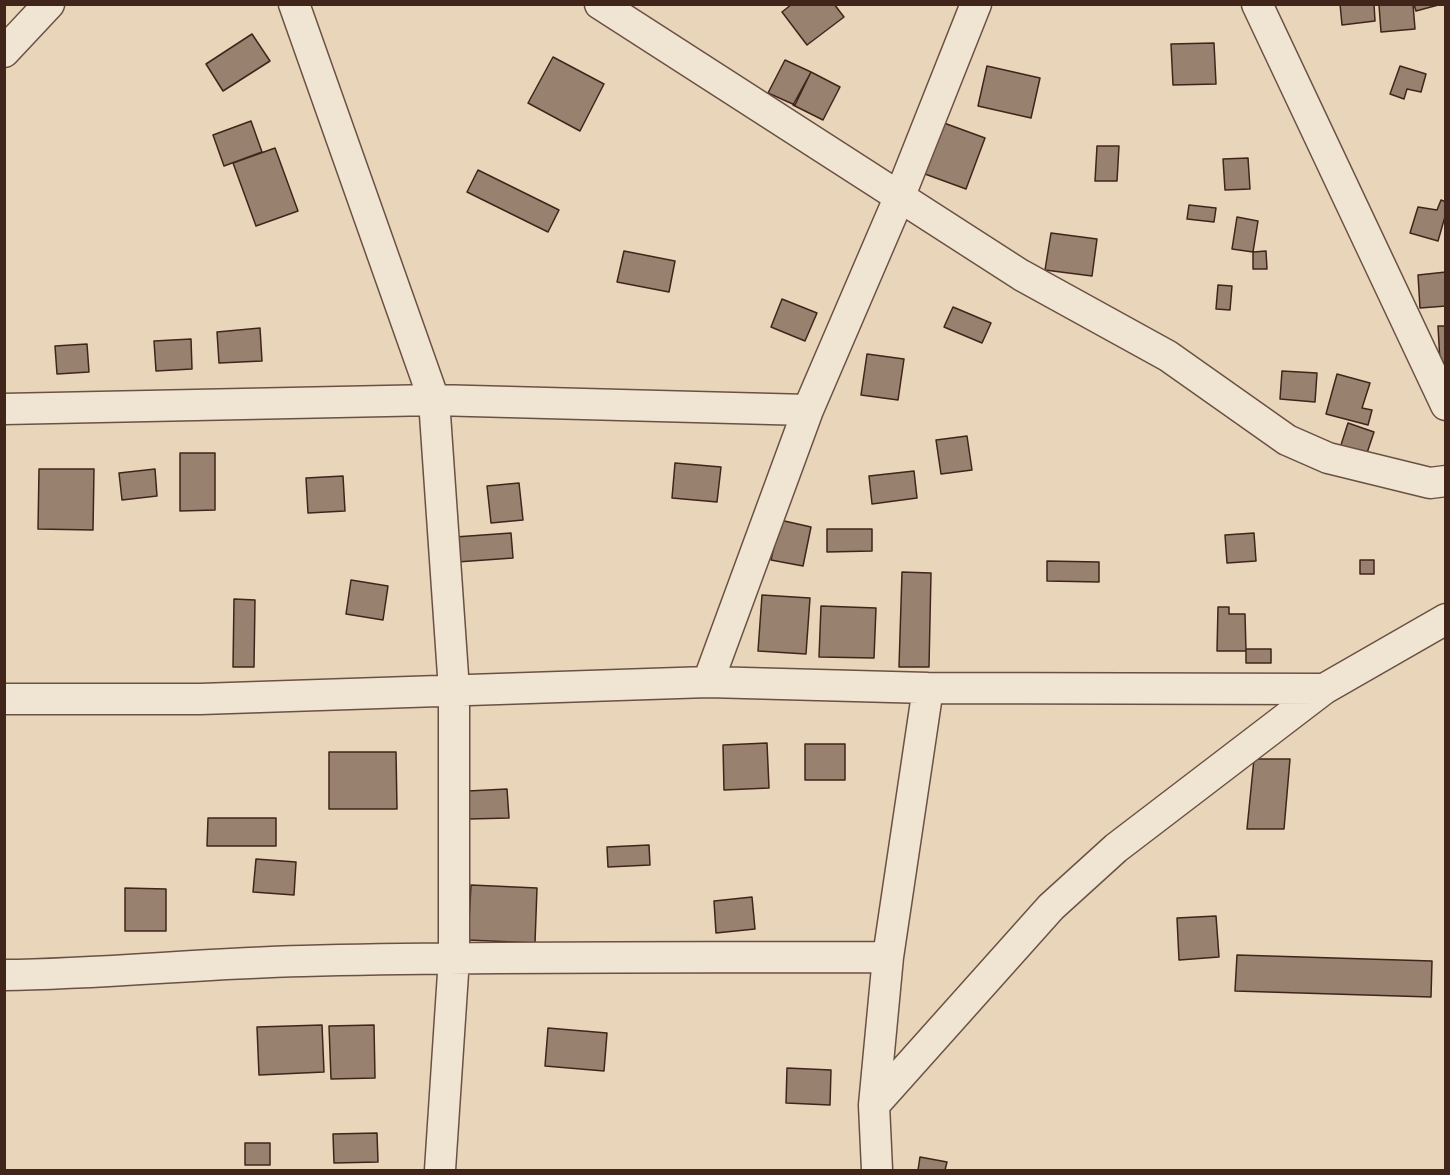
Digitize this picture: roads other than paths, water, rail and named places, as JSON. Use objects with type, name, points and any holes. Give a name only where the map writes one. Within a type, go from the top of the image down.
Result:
[{"type":"street","points":[[4,52],[49,4]]},
{"type":"street","points":[[294,4],[434,400],[454,690],[454,958],[440,1170]]},
{"type":"street","points":[[600,4],[1021,275],[1168,356],[1287,440],[1328,458],[1430,483],[1446,481]]},
{"type":"street","points":[[708,682],[808,410],[899,198],[976,4]]},
{"type":"street","points":[[1257,4],[1446,405]]},
{"type":"street","points":[[4,409],[434,400],[808,410]]},
{"type":"street","points":[[874,1105],[1051,907],[1116,848],[1324,689],[1446,619]]},
{"type":"street","points":[[4,699],[200,699],[708,682],[928,688],[1324,689]]},
{"type":"street","points":[[877,1170],[874,1105],[888,957],[928,688]]},
{"type":"street","points":[[4,975],[70,974],[300,961],[454,958],[888,957]]}]
